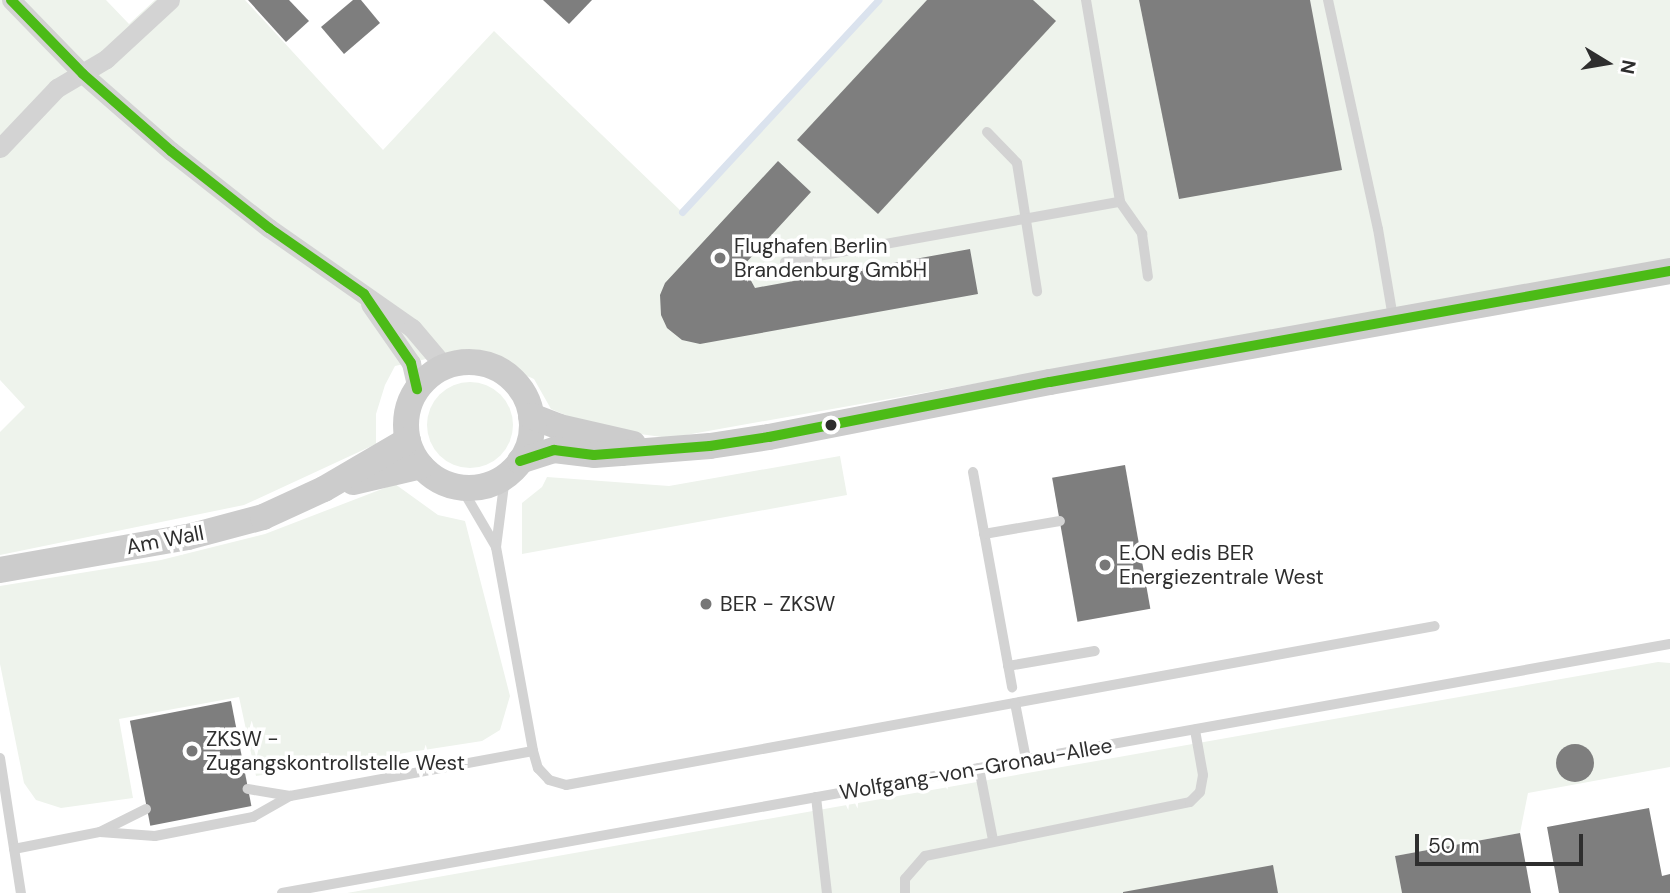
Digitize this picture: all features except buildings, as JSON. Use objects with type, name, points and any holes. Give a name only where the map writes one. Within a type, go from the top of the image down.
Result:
[{"type":"street","points":[[11,0],[83,74],[171,151],[247,211],[412,328],[445,367]]},
{"type":"street","points":[[0,148],[57,88],[106,58],[170,0]]},
{"type":"street","points":[[364,294],[411,363],[417,389],[406,423],[408,440],[421,466],[432,476],[461,487],[484,486],[554,450],[594,455],[710,446],[769,437],[1670,271]]},
{"type":"street","points":[[417,389],[445,367],[480,363],[496,368],[517,384],[531,416],[530,439],[513,469]]},
{"type":"street","points":[[531,416],[559,427],[648,449]]},
{"type":"street","name":"Am Wall","points":[[0,570],[220,530],[283,511],[408,440]]},
{"type":"street","name":"Am Wall","points":[[324,489],[421,466]]},
{"type":"lane","points":[[1086,0],[1120,202],[1142,234],[1148,277]]},
{"type":"lane","points":[[1328,0],[1378,229],[1394,320]]},
{"type":"lane","points":[[987,132],[1017,163],[1037,291]]},
{"type":"lane","points":[[785,262],[1120,202]]},
{"type":"lane","points":[[496,547],[513,469]]},
{"type":"lane","points":[[973,472],[1012,687]]},
{"type":"lane","points":[[461,487],[496,547],[538,768],[549,780],[566,785],[1435,626]]},
{"type":"lane","points":[[984,534],[1060,520]]},
{"type":"lane","name":"Wolfgang-von-Gronau-Allee","points":[[282,893],[324,889],[1670,643]]},
{"type":"lane","points":[[1008,666],[1094,651]]},
{"type":"lane","points":[[1015,703],[1026,759]]},
{"type":"lane","points":[[905,893],[905,879],[925,856],[993,840],[1190,802],[1200,792],[1203,775],[1195,730]]},
{"type":"lane","points":[[14,849],[100,832],[155,836],[253,817],[289,796],[533,751]]},
{"type":"lane","points":[[0,758],[21,893]]},
{"type":"lane","points":[[979,768],[993,840]]},
{"type":"lane","points":[[248,789],[289,796]]},
{"type":"lane","points":[[816,797],[827,893]]},
{"type":"lane","points":[[100,832],[146,809]]},
{"type":"shaded area","points":[[0,0],[106,0],[129,24],[155,0],[245,0],[383,150],[494,31],[682,212],[878,0],[1670,0],[1670,260],[669,438],[596,428],[551,409],[534,379],[484,357],[444,355],[395,366],[385,385],[376,414],[376,444],[244,505],[0,555],[0,432],[25,407],[0,380]]},
{"type":"shaded area","points":[[470,382],[494,389],[506,401],[513,425],[506,449],[494,461],[470,468],[446,461],[434,449],[427,425],[434,401],[446,389]]},
{"type":"shaded area","points":[[840,456],[847,495],[522,554],[522,503],[542,487],[547,477],[669,486]]},
{"type":"shaded area","points":[[395,484],[438,515],[465,521],[510,696],[500,730],[482,741],[256,776],[239,697],[119,719],[133,798],[61,808],[36,800],[24,783],[0,664],[0,586],[161,560],[265,534]]},
{"type":"shaded area","points":[[1658,662],[1670,663],[1670,767],[1528,793],[1520,833],[1395,856],[1402,893],[347,893]]},
{"type":"waterway","points":[[682,212],[878,0]]},
{"type":"transit line","points":[[11,0],[83,74],[171,151],[269,228],[364,294],[411,363],[417,389]]},
{"type":"transit line","points":[[520,461],[554,450],[594,455],[710,446],[769,437],[1050,382],[1670,271]]},
{"type":"place","name":"Flughafen Berlin Brandenburg GmbH","points":[[720,258]]},
{"type":"place","name":"E.ON edis BER Energiezentrale West","points":[[1105,565]]},
{"type":"place","name":"BER - ZKSW","points":[[706,604]]},
{"type":"place","name":"ZKSW - Zugangskontrollstelle West","points":[[192,751]]}]
